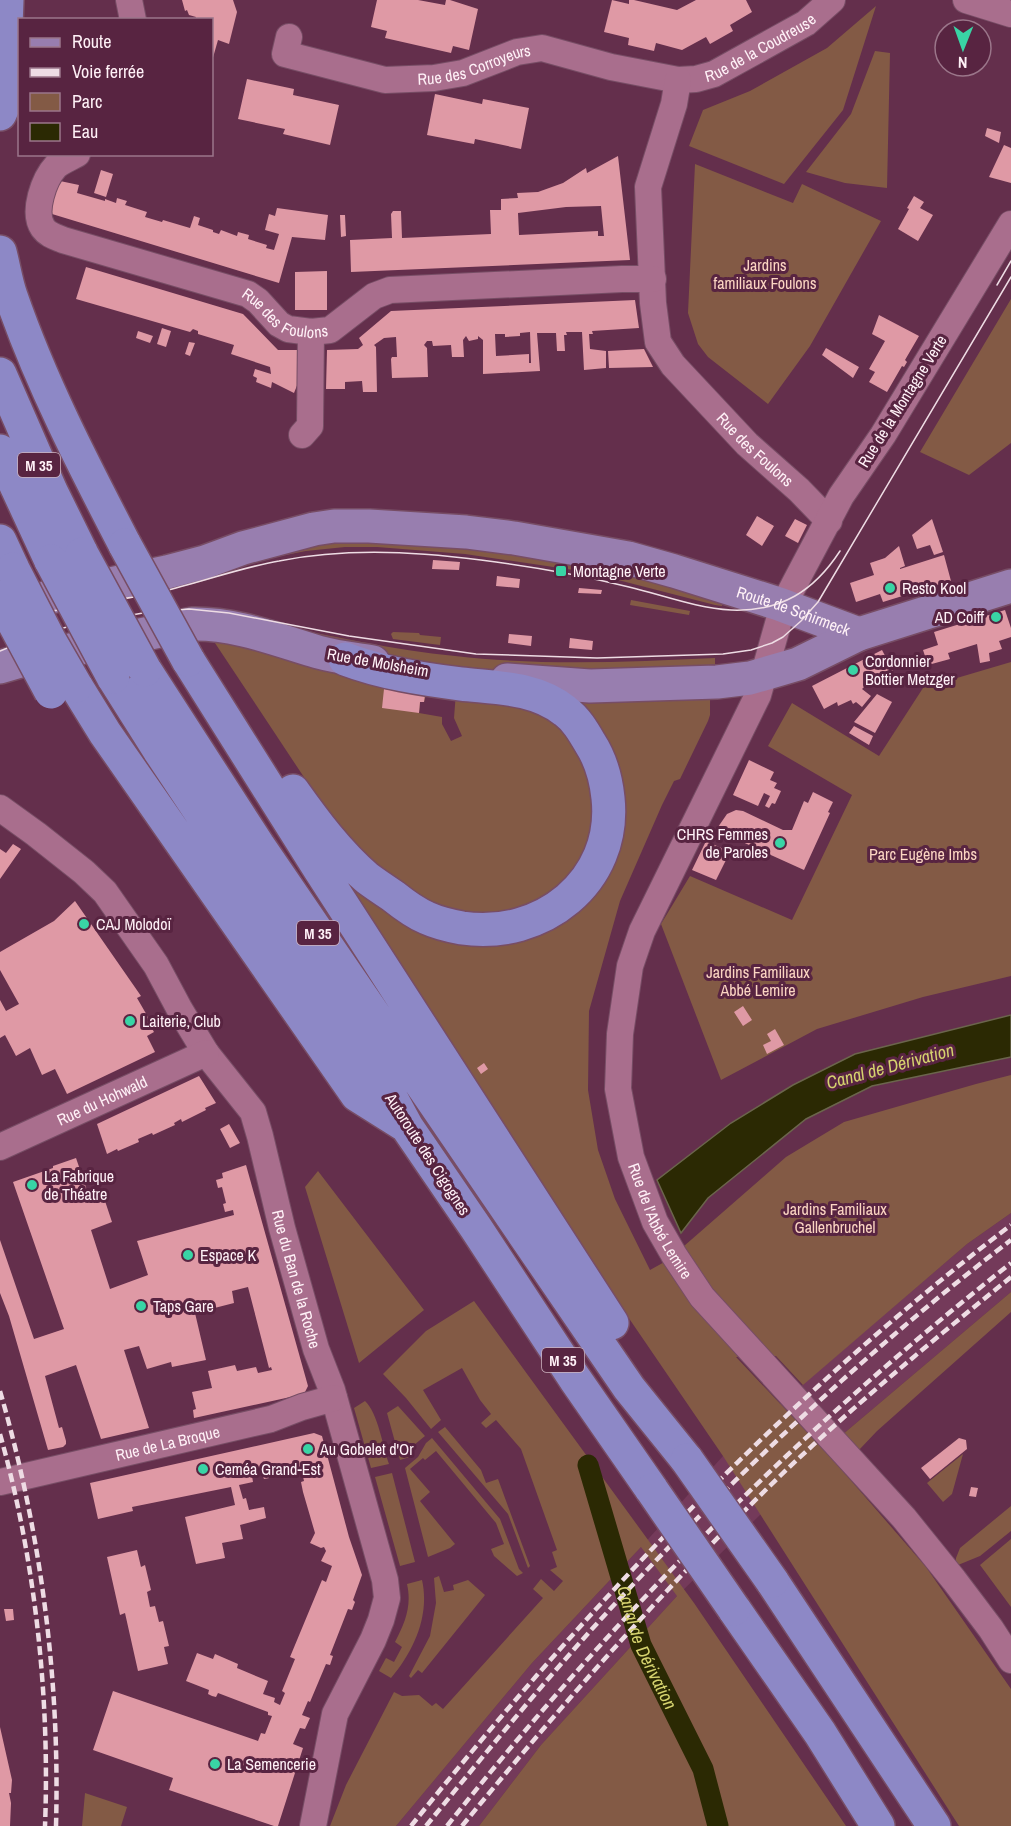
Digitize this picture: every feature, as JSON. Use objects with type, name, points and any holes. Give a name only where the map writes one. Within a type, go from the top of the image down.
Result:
[{"type":"highway","points":[[0,114],[3,107],[6,9]]},
{"type":"highway","points":[[0,252],[11,295],[70,437],[125,545],[194,668],[320,870],[646,1376],[686,1458]]},
{"type":"highway","name":"M 35","points":[[0,374],[46,481],[67,558]]},
{"type":"highway","name":"M 35","points":[[0,451],[67,558],[145,670],[258,845],[629,1388],[686,1458],[772,1581],[934,1826]]},
{"type":"highway","name":"Autoroute des Cigognes","points":[[67,558],[113,677],[159,750],[303,968],[381,1079],[407,1127],[575,1379],[820,1733],[878,1826]]},
{"type":"highway","points":[[4,589],[50,641],[64,689],[105,733],[357,1095],[407,1127]]},
{"type":"highway","points":[[194,668],[236,716],[340,852],[367,878],[428,919],[477,930],[493,931],[513,927],[537,920],[561,906],[582,886],[600,857],[610,811],[605,774],[597,753],[579,725],[565,711],[538,696],[490,686],[462,684],[366,667],[345,659]]},
{"type":"main road","name":"Route de Schirmeck","points":[[4,589],[45,598],[167,572],[314,529],[352,525],[420,528],[514,538],[628,558],[750,596],[790,592],[860,634]]},
{"type":"main road","points":[[860,634],[1011,586]]},
{"type":"main road","name":"Rue de Molsheim","points":[[0,667],[192,624],[221,625],[249,630],[345,659],[451,675],[590,686],[717,682],[761,685]]},
{"type":"main road","name":"Route de Schirmeck","points":[[761,685],[860,634]]},
{"type":"street","points":[[129,0],[133,18]]},
{"type":"street","name":"Rue de la Coudreuse","points":[[678,80],[696,79],[714,74],[806,23],[832,0]]},
{"type":"street","points":[[966,0],[1011,14]]},
{"type":"street","name":"Rue des Corroyeurs","points":[[289,37],[285,54],[385,80],[434,78],[463,73],[517,52],[542,48],[579,59],[678,80]]},
{"type":"street","name":"Rue des Foulons","points":[[678,80],[674,104],[648,187],[655,329],[658,342],[662,352],[673,365],[747,444],[815,505],[829,521]]},
{"type":"street","name":"Rue des Foulons","points":[[74,156],[57,166],[51,173],[40,197],[39,218],[42,227],[49,234],[248,294],[258,301],[279,324],[288,329],[311,332],[330,330],[374,296],[390,290],[652,279]]},
{"type":"street","name":"Rue de la Montagne Verte","points":[[761,685],[790,592],[841,496],[883,435],[1011,224]]},
{"type":"street","points":[[302,435],[310,426],[311,332]]},
{"type":"street","name":"Rue de l'Abbé Lemire","points":[[761,685],[642,931],[630,966],[620,1034],[618,1089],[631,1157],[655,1222],[702,1297],[904,1518],[991,1629],[1011,1660]]},
{"type":"street","name":"Rue du Ban de la Roche","points":[[0,808],[84,872],[105,892],[156,965],[206,1053],[253,1112],[316,1349],[334,1398],[386,1580],[387,1598],[381,1620],[334,1714],[313,1826]]},
{"type":"street","name":"Rue du Hohwald","points":[[0,1147],[206,1053]]},
{"type":"street","name":"Rue de La Broque","points":[[0,1482],[272,1419],[334,1398]]},
{"type":"shaded area","points":[[1011,1213],[1011,1292],[842,1435],[677,1596],[541,1745],[479,1826],[396,1826],[532,1663],[723,1456],[781,1403],[967,1244]]},
{"type":"green space","points":[[876,6],[843,110],[784,184],[689,146],[703,110],[750,91],[827,48]]},
{"type":"green space","points":[[875,51],[890,53],[887,188],[845,183],[806,172],[851,114]]},
{"type":"green space","name":"Jardins familiaux Foulons","points":[[695,164],[793,203],[802,184],[881,221],[810,346],[768,404],[708,357],[698,344],[688,313]]},
{"type":"green space","points":[[1011,299],[1011,443],[969,475],[920,452]]},
{"type":"green space","points":[[342,536],[562,556],[723,600],[722,606],[587,572],[465,554],[377,547],[345,547],[306,551],[250,562]]},
{"type":"green space","points":[[631,600],[690,611],[689,615],[630,605]]},
{"type":"green space","points":[[271,624],[409,650],[488,659],[585,662],[715,658],[715,671],[628,677],[456,669],[377,655]]},
{"type":"green space","points":[[393,632],[441,637],[440,645],[393,639],[391,634]]},
{"type":"green space","points":[[209,634],[426,695],[424,702],[420,702],[419,713],[442,717],[442,724],[451,741],[462,736],[454,718],[456,692],[543,708],[590,763],[594,834],[569,880],[537,903],[483,918],[433,906],[393,880],[337,827]]},
{"type":"green space","name":"Parc Eugène Imbs","points":[[1011,662],[1011,976],[923,997],[817,1029],[721,1080],[661,924],[690,876],[792,920],[852,795],[768,746],[792,703],[879,756],[923,688]]},
{"type":"green space","name":"Jardins Familiaux Gallenbruchel","points":[[710,693],[708,721],[680,779],[674,781],[662,805],[620,901],[589,1011],[588,1090],[598,1150],[615,1199],[650,1270],[668,1260],[786,1157],[844,1122],[1011,1075],[1011,1213],[967,1244],[803,1385],[776,1356],[736,1357],[834,1461],[926,1567],[1011,1689],[1011,1826],[959,1826],[723,1456],[499,1128],[333,862],[459,940],[602,882],[583,713],[578,698]]},
{"type":"green space","points":[[318,1171],[424,1310],[359,1363],[305,1187]]},
{"type":"green space","points":[[1011,1292],[1011,1312],[877,1431],[859,1450],[842,1435]]},
{"type":"green space","points":[[474,1301],[694,1603],[846,1826],[479,1826],[541,1745],[677,1596],[641,1547],[532,1663],[396,1826],[330,1826],[346,1785],[394,1692],[402,1696],[419,1695],[432,1706],[436,1703],[443,1709],[543,1598],[533,1589],[541,1579],[554,1591],[563,1581],[550,1570],[557,1567],[552,1552],[557,1550],[521,1449],[496,1420],[486,1428],[481,1423],[491,1414],[480,1400],[462,1368],[423,1390],[441,1420],[431,1429],[383,1374],[426,1331]]},
{"type":"green space","points":[[365,1401],[370,1406],[377,1422],[389,1464],[371,1468],[354,1408]]},
{"type":"green space","points":[[398,1406],[425,1436],[414,1445],[410,1457],[400,1460],[387,1413]]},
{"type":"green space","points":[[445,1427],[481,1470],[486,1483],[498,1479],[530,1566],[528,1568],[508,1514],[438,1432]]},
{"type":"green space","points":[[432,1438],[500,1519],[519,1569],[523,1573],[517,1576],[494,1556],[491,1549],[504,1544],[496,1523],[436,1451],[410,1469],[430,1492],[420,1501],[455,1544],[428,1557],[405,1468],[418,1457],[426,1443]]},
{"type":"green space","points":[[963,1454],[952,1494],[943,1502],[927,1483]]},
{"type":"green space","points":[[392,1473],[415,1562],[400,1566],[375,1477]]},
{"type":"green space","points":[[1011,1506],[1011,1531],[980,1556],[956,1564],[960,1548]]},
{"type":"green space","points":[[1011,1539],[1011,1607],[980,1565]]},
{"type":"green space","points":[[439,1576],[444,1592],[454,1590],[453,1585],[468,1580],[485,1595],[422,1673],[418,1670],[411,1678],[409,1676],[430,1636],[436,1603],[434,1578]]},
{"type":"green space","points":[[422,1580],[424,1606],[418,1632],[407,1656],[391,1678],[379,1671],[386,1658],[394,1662],[402,1647],[395,1642],[407,1614],[409,1600],[407,1584]]},
{"type":"green space","points":[[85,1793],[127,1807],[121,1826],[82,1826]]},
{"type":"water","points":[[1011,1015],[1011,1057],[872,1086],[806,1119],[708,1198],[681,1233],[657,1180],[731,1123],[793,1085],[855,1054]]},
{"type":"building","points":[[182,0],[233,0],[237,12],[229,44],[218,40],[213,58],[213,18],[196,18],[189,15],[187,10],[185,11]]},
{"type":"building","points":[[377,0],[418,0],[445,5],[446,0],[450,0],[478,9],[469,50],[453,46],[451,53],[385,38],[387,31],[371,27]]},
{"type":"building","points":[[612,0],[629,4],[629,0],[634,0],[677,10],[696,0],[746,0],[752,12],[730,25],[733,31],[710,44],[706,37],[682,50],[656,43],[654,51],[628,45],[629,38],[604,32]]},
{"type":"building","points":[[247,79],[294,89],[293,95],[339,105],[330,145],[283,134],[285,129],[238,119]]},
{"type":"building","points":[[435,94],[482,104],[483,99],[529,108],[521,149],[475,139],[474,144],[427,135]]},
{"type":"building","points":[[987,128],[1001,132],[999,143],[985,136]]},
{"type":"building","points":[[1004,145],[1011,148],[1011,183],[989,177]]},
{"type":"building","points":[[618,156],[630,260],[351,272],[350,240],[392,238],[391,214],[393,211],[401,211],[402,238],[491,234],[490,210],[501,210],[501,199],[518,198],[517,193],[538,192],[563,183],[586,168],[587,173]],"holes":[[[601,206],[604,236],[598,236],[598,231],[519,235],[518,213],[566,207]]]},
{"type":"building","points":[[101,170],[113,174],[106,197],[94,193]]},
{"type":"building","points":[[60,181],[79,185],[77,193],[116,203],[117,198],[127,201],[125,205],[147,212],[145,217],[190,228],[194,216],[200,218],[198,225],[213,230],[213,232],[219,234],[221,230],[237,236],[238,232],[249,235],[248,239],[267,245],[266,248],[274,250],[279,234],[265,230],[269,214],[275,216],[277,208],[328,215],[325,240],[292,237],[279,283],[52,214],[51,198]]},
{"type":"building","points":[[914,196],[924,202],[920,208],[933,215],[918,241],[898,229]]},
{"type":"building","points":[[340,215],[345,215],[346,236],[341,237]]},
{"type":"building","points":[[86,267],[243,314],[278,350],[297,350],[298,383],[294,393],[272,382],[271,388],[256,382],[257,378],[253,376],[255,369],[271,374],[270,367],[231,354],[234,345],[198,334],[198,331],[193,329],[190,332],[76,299]]},
{"type":"building","points":[[327,271],[327,310],[295,310],[295,272]]},
{"type":"building","points":[[635,300],[639,328],[592,331],[593,334],[589,334],[590,349],[606,351],[606,368],[584,370],[582,332],[566,332],[567,335],[564,335],[565,351],[557,351],[556,333],[537,333],[540,371],[483,374],[483,340],[478,336],[478,339],[469,341],[466,336],[463,340],[464,357],[452,357],[451,345],[433,346],[432,341],[427,341],[424,345],[427,348],[428,377],[392,378],[391,359],[397,357],[396,337],[384,338],[374,345],[376,347],[377,392],[363,392],[362,381],[345,382],[345,389],[326,389],[327,350],[358,349],[363,345],[359,338],[391,311]],"holes":[[[530,332],[531,363],[529,363],[529,354],[496,356],[495,334],[505,334],[505,337],[520,336],[520,333]]]},
{"type":"building","points":[[879,315],[919,336],[905,360],[907,362],[904,367],[902,366],[887,392],[869,382],[875,372],[869,369],[885,341],[872,334]]},
{"type":"building","points":[[162,328],[171,331],[166,347],[157,344]]},
{"type":"building","points":[[138,331],[153,336],[150,343],[136,338]]},
{"type":"building","points":[[189,342],[195,343],[190,356],[185,354]]},
{"type":"building","points":[[826,348],[859,367],[853,378],[822,355]]},
{"type":"building","points":[[644,349],[653,367],[609,368],[608,351]]},
{"type":"building","points":[[757,516],[774,526],[762,546],[746,535]]},
{"type":"building","points":[[795,519],[807,525],[798,543],[785,536]]},
{"type":"building","points":[[932,519],[943,552],[934,555],[930,545],[917,549],[912,535]]},
{"type":"building","points":[[899,546],[905,566],[900,569],[944,555],[951,581],[883,602],[880,594],[856,602],[850,583],[874,575],[870,563],[885,558]]},
{"type":"building","points":[[433,560],[460,562],[459,570],[432,569]]},
{"type":"building","points":[[497,576],[520,579],[519,588],[496,586]]},
{"type":"building","points":[[579,588],[602,590],[601,594],[578,593]]},
{"type":"building","points":[[1005,610],[1011,628],[1011,637],[999,641],[1002,649],[989,653],[990,661],[980,663],[977,644],[948,653],[950,659],[928,665],[923,650],[938,645],[934,632]]},
{"type":"building","points":[[509,634],[532,636],[531,646],[508,643]]},
{"type":"building","points":[[570,638],[593,641],[592,650],[569,648]]},
{"type":"building","points":[[882,650],[893,671],[867,684],[862,689],[871,696],[862,707],[856,702],[853,704],[851,700],[838,706],[837,702],[824,709],[812,686]]},
{"type":"building","points":[[384,689],[425,695],[424,702],[420,702],[419,713],[382,708]]},
{"type":"building","points":[[877,694],[892,702],[875,733],[854,722]]},
{"type":"building","points":[[854,726],[873,736],[869,745],[849,733]]},
{"type":"building","points":[[749,760],[774,772],[770,780],[777,783],[774,788],[781,791],[775,804],[772,803],[769,808],[765,806],[770,796],[764,793],[758,806],[733,795]]},
{"type":"building","name":"CHRS Femmes de Paroles","points":[[813,792],[833,802],[804,870],[716,830],[727,814],[736,810],[743,811],[783,830],[792,830],[804,801],[808,803]]},
{"type":"building","points":[[706,841],[730,852],[716,880],[692,870]]},
{"type":"building","points":[[13,844],[21,849],[0,879],[0,849],[6,853]]},
{"type":"building","points":[[75,901],[141,996],[137,998],[152,1024],[150,1025],[154,1032],[147,1036],[155,1052],[67,1094],[55,1069],[42,1075],[30,1048],[16,1056],[5,1035],[0,1038],[0,1000],[6,1011],[19,1004],[0,970],[0,952],[54,921]]},
{"type":"building","points":[[743,1006],[752,1020],[743,1026],[734,1012]]},
{"type":"building","points":[[775,1029],[784,1045],[767,1054],[763,1045],[771,1041],[767,1034]]},
{"type":"building","points":[[484,1063],[488,1069],[481,1074],[477,1068]]},
{"type":"building","points":[[199,1076],[216,1103],[182,1122],[181,1119],[174,1123],[175,1125],[107,1154],[97,1124]]},
{"type":"building","points":[[229,1124],[240,1143],[230,1148],[220,1129]]},
{"type":"building","points":[[76,1158],[90,1199],[103,1195],[112,1222],[91,1230],[110,1289],[148,1275],[137,1241],[234,1215],[233,1210],[225,1212],[223,1204],[226,1203],[222,1187],[218,1188],[216,1180],[223,1178],[222,1173],[246,1165],[308,1386],[304,1394],[194,1418],[193,1410],[196,1409],[192,1392],[212,1388],[208,1371],[235,1365],[237,1371],[256,1367],[258,1373],[272,1370],[271,1367],[269,1368],[248,1287],[232,1291],[234,1303],[195,1313],[206,1360],[172,1367],[171,1362],[147,1369],[139,1346],[124,1350],[149,1428],[101,1439],[76,1365],[45,1376],[59,1428],[62,1427],[66,1441],[63,1447],[48,1450],[9,1316],[0,1293],[0,1240],[34,1339],[64,1329],[13,1182]]},
{"type":"building","points":[[314,1433],[322,1436],[349,1537],[362,1575],[352,1610],[348,1609],[330,1655],[333,1656],[330,1665],[326,1664],[302,1715],[310,1718],[305,1729],[300,1728],[293,1744],[303,1748],[278,1826],[274,1826],[169,1790],[173,1778],[93,1750],[113,1691],[258,1741],[261,1733],[265,1734],[272,1716],[268,1715],[268,1712],[218,1693],[216,1697],[212,1696],[208,1694],[209,1690],[186,1681],[197,1653],[213,1659],[215,1654],[238,1664],[237,1668],[268,1681],[263,1694],[275,1698],[274,1702],[280,1705],[285,1693],[282,1691],[295,1659],[290,1657],[322,1580],[326,1582],[332,1566],[321,1561],[326,1551],[324,1547],[310,1543],[315,1533],[303,1492],[301,1482],[304,1481],[301,1467],[284,1470],[285,1475],[264,1479],[262,1474],[252,1476],[253,1482],[239,1485],[249,1510],[264,1507],[266,1518],[240,1525],[243,1539],[222,1543],[225,1558],[196,1564],[185,1517],[235,1505],[231,1487],[132,1507],[133,1511],[98,1519],[90,1483]]},
{"type":"building","points":[[959,1438],[966,1440],[967,1449],[930,1479],[921,1468]]},
{"type":"building","points":[[971,1487],[978,1488],[976,1497],[969,1496]]},
{"type":"building","points":[[137,1550],[141,1567],[145,1565],[151,1590],[147,1592],[150,1607],[155,1606],[159,1622],[163,1621],[169,1646],[164,1647],[168,1664],[138,1671],[125,1613],[120,1615],[107,1557]]},
{"type":"building","points":[[4,1609],[13,1609],[14,1620],[6,1621]]},
{"type":"building","points":[[0,1727],[12,1780],[11,1793],[9,1793],[10,1826],[0,1826]]},
{"type":"waterway","name":"Canal de Dérivation","points":[[588,1465],[641,1645],[703,1769],[718,1826]]},
{"type":"tram line","points":[[997,285],[1011,261]]},
{"type":"tram line","points":[[0,651],[46,632],[80,624],[143,613],[189,609],[229,613],[349,636],[476,654],[597,658],[723,654],[751,650],[772,643],[783,637],[801,621],[818,602],[1011,277]]},
{"type":"tram line","points":[[0,623],[39,613],[160,592],[264,564],[333,554],[387,552],[513,564],[596,579],[705,607],[749,610],[781,603],[795,596],[819,577],[840,551]]},
{"type":"railway","points":[[411,1826],[548,1663],[693,1507],[847,1360],[1011,1225]]},
{"type":"railway","points":[[426,1826],[506,1728],[616,1602],[688,1528],[822,1399],[915,1317],[1011,1240]]},
{"type":"railway","points":[[447,1826],[510,1748],[576,1673],[712,1528],[858,1391],[1011,1263]]},
{"type":"railway","points":[[462,1826],[616,1646],[696,1560],[780,1476],[864,1399],[1011,1277]]},
{"type":"railway","points":[[0,1391],[27,1498],[45,1607],[55,1716],[56,1826]]},
{"type":"railway","points":[[0,1434],[22,1530],[38,1628],[45,1727],[45,1826]]},
{"type":"place","name":"Montagne Verte","points":[[561,571]]},
{"type":"place","name":"Resto Kool","points":[[890,588]]},
{"type":"place","name":"AD Coiff","points":[[996,617]]},
{"type":"place","name":"Cordonnier Bottier Metzger","points":[[853,670]]},
{"type":"place","name":"CHRS Femmes de Paroles","points":[[780,843]]},
{"type":"place","name":"CAJ Molodoï","points":[[84,924]]},
{"type":"place","name":"Laiterie, Club","points":[[130,1021]]},
{"type":"place","name":"La Fabrique de Théatre","points":[[32,1185]]},
{"type":"place","name":"Espace K","points":[[188,1255]]},
{"type":"place","name":"Taps Gare","points":[[141,1306]]},
{"type":"place","name":"Au Gobelet d'Or","points":[[308,1449]]},
{"type":"place","name":"Ceméa Grand-Est","points":[[203,1469]]},
{"type":"place","name":"La Semencerie","points":[[215,1764]]},
{"type":"park label","name":"Jardins Familiaux Abbé Lemire","points":[[758,981]]}]
